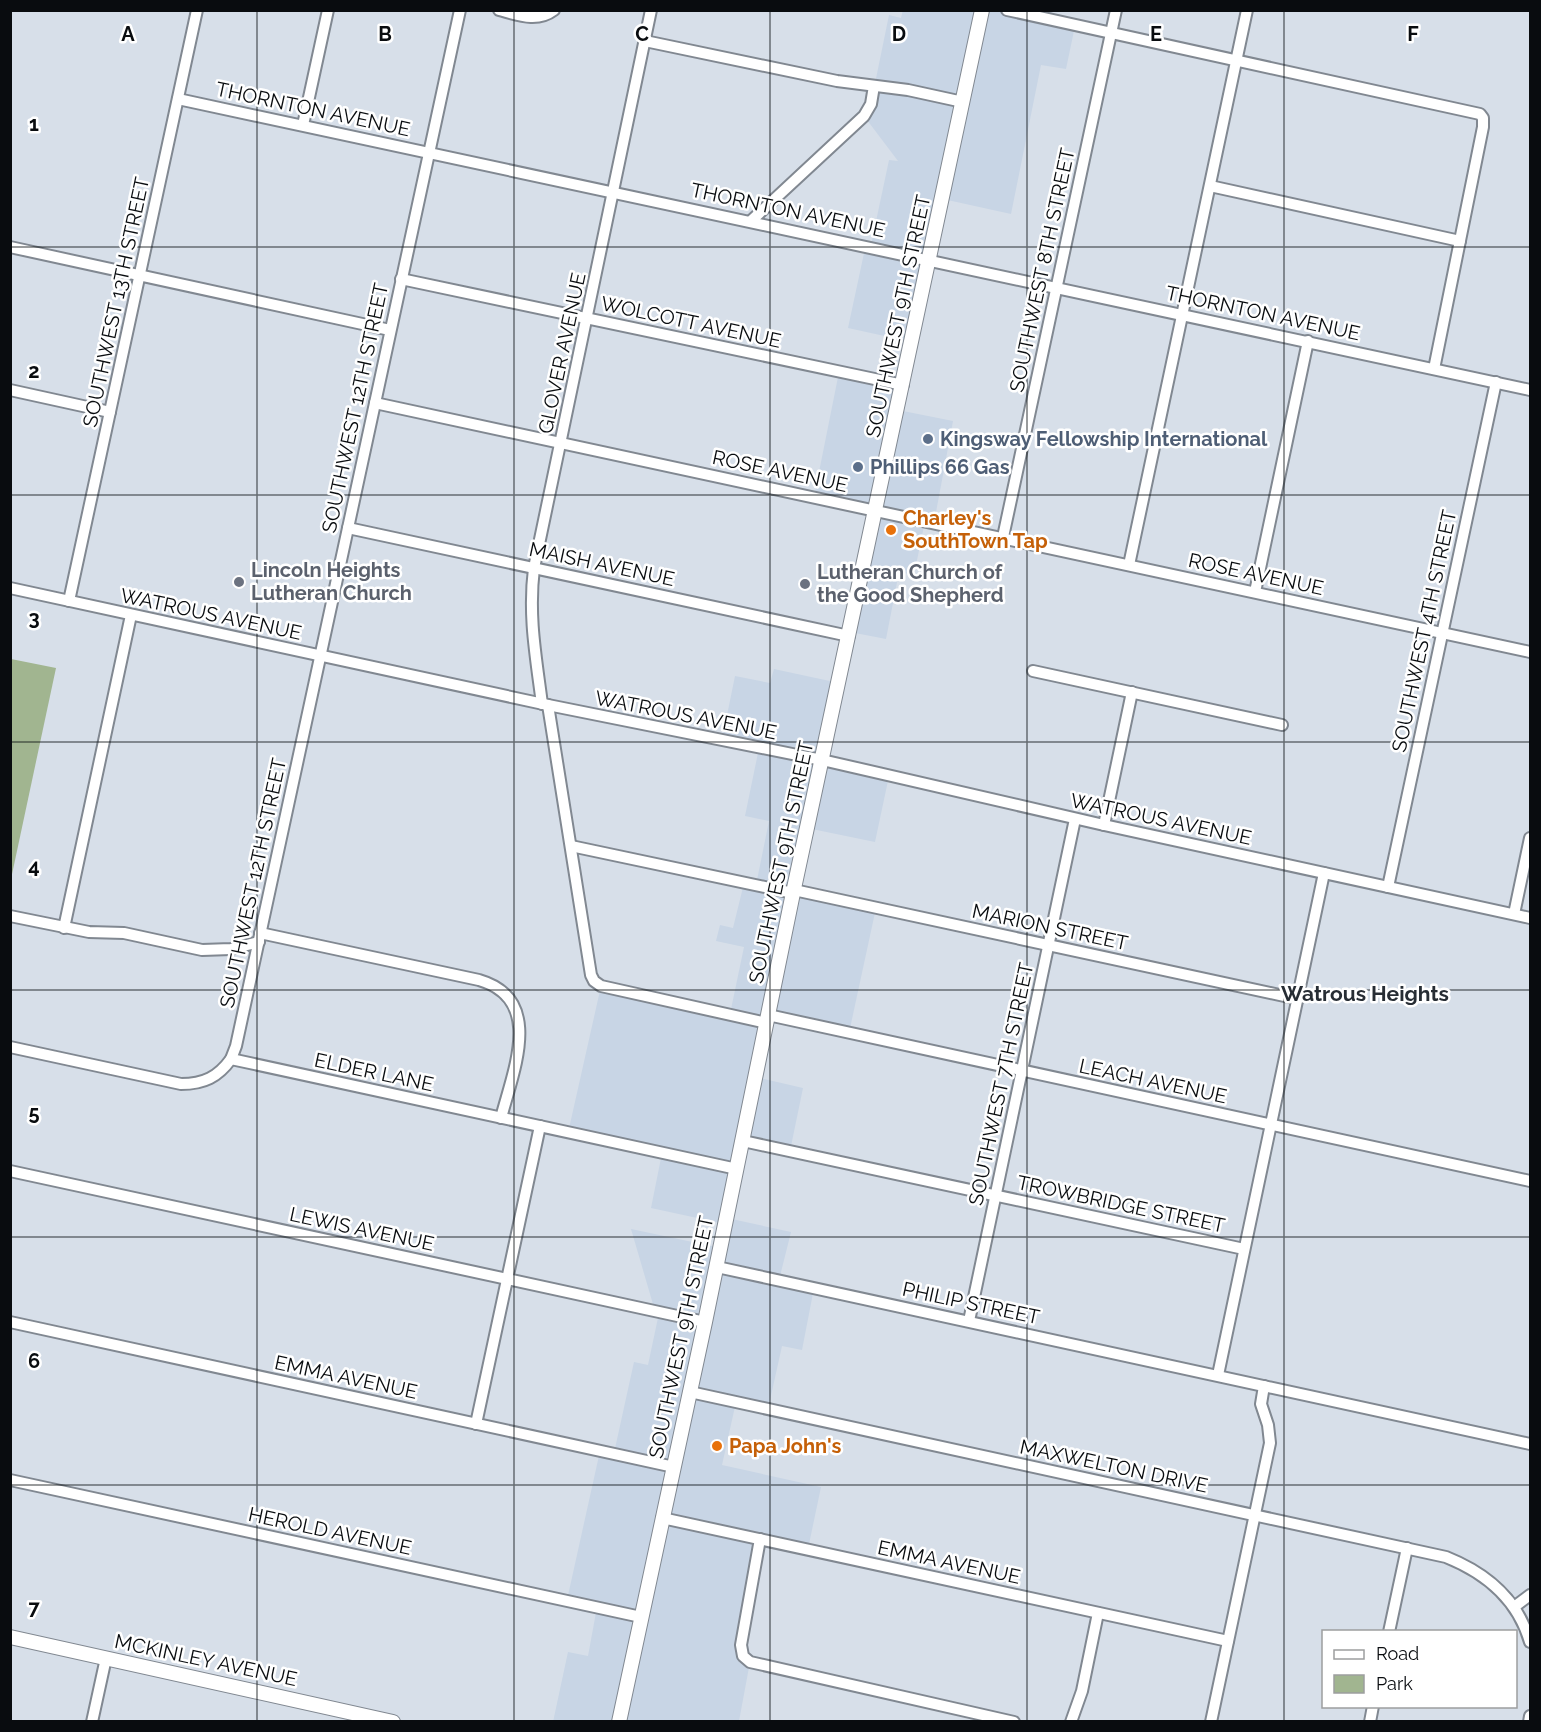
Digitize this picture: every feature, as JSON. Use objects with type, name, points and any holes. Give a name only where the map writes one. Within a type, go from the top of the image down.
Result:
[{"type":"main road","name":"SOUTHWEST 9TH STREET","points":[[619,1722],[982,10]]},
{"type":"main road","name":"MCKINLEY AVENUE","points":[[10,1637],[356,1717],[393,1722]]},
{"type":"street","name":"SOUTHWEST 13TH STREET","points":[[69,601],[198,10]]},
{"type":"street","points":[[303,125],[328,10]]},
{"type":"street","name":"SOUTHWEST 12TH STREET","points":[[231,1059],[236,1046],[260,938],[460,10]]},
{"type":"street","points":[[499,10],[541,18],[554,10]]},
{"type":"street","name":"GLOVER AVENUE","points":[[601,986],[594,981],[591,975],[531,620],[531,591],[651,10]]},
{"type":"street","points":[[1007,10],[1475,112],[1483,118],[1434,369]]},
{"type":"street","name":"SOUTHWEST 8TH STREET","points":[[1003,537],[1116,10]]},
{"type":"street","points":[[1129,565],[1247,10]]},
{"type":"street","points":[[645,40],[837,81],[908,90],[963,102]]},
{"type":"street","points":[[752,220],[864,116],[871,104],[874,86]]},
{"type":"street","name":"THORNTON AVENUE","points":[[178,99],[930,258],[1530,390]]},
{"type":"street","points":[[1210,186],[1460,241]]},
{"type":"street","points":[[10,247],[390,330]]},
{"type":"street","name":"WOLCOTT AVENUE","points":[[402,279],[903,386]]},
{"type":"street","points":[[1255,592],[1308,341]]},
{"type":"street","name":"SOUTHWEST 4TH STREET","points":[[1388,887],[1496,382]]},
{"type":"street","points":[[10,390],[110,412]]},
{"type":"street","name":"ROSE AVENUE","points":[[375,404],[1003,537],[1530,652]]},
{"type":"street","name":"MAISH AVENUE","points":[[348,528],[849,636]]},
{"type":"street","name":"WATROUS AVENUE","points":[[10,588],[545,705],[822,760],[1076,819],[1530,918]]},
{"type":"street","points":[[64,927],[131,615]]},
{"type":"street","points":[[1033,670],[1282,724]]},
{"type":"street","points":[[1104,825],[1132,692]]},
{"type":"street","name":"SOUTHWEST 7TH STREET","points":[[969,1321],[1076,819]]},
{"type":"street","points":[[1514,914],[1530,838]]},
{"type":"street","name":"MARION STREET","points":[[571,846],[1298,999]]},
{"type":"street","points":[[1218,1375],[1324,873]]},
{"type":"street","points":[[10,916],[89,932],[124,933],[212,951],[231,950],[260,938],[493,984],[505,992],[513,1003],[520,1031],[518,1051],[501,1118]]},
{"type":"street","name":"LEACH AVENUE","points":[[601,986],[1022,1070],[1530,1181]]},
{"type":"street","points":[[10,1047],[182,1084],[197,1084],[212,1079],[224,1069],[231,1059]]},
{"type":"street","name":"ELDER LANE","points":[[231,1059],[737,1169]]},
{"type":"street","points":[[476,1424],[540,1126]]},
{"type":"street","name":"TROWBRIDGE STREET","points":[[743,1141],[1244,1249]]},
{"type":"street","name":"LEWIS AVENUE","points":[[10,1171],[705,1322]]},
{"type":"street","name":"PHILIP STREET","points":[[717,1267],[1264,1386]]},
{"type":"street","name":"EMMA AVENUE","points":[[10,1322],[674,1467]]},
{"type":"street","points":[[1211,1722],[1270,1443],[1268,1425],[1261,1404],[1264,1386],[1530,1444]]},
{"type":"street","name":"MAXWELTON DRIVE","points":[[690,1392],[1446,1557],[1465,1564],[1487,1578],[1514,1607],[1527,1630],[1530,1642]]},
{"type":"street","name":"HEROLD AVENUE","points":[[10,1480],[641,1617]]},
{"type":"street","name":"EMMA AVENUE","points":[[662,1518],[1228,1641]]},
{"type":"street","points":[[760,1539],[741,1645],[743,1656],[750,1662],[1014,1722]]},
{"type":"street","points":[[1389,1630],[1407,1548]]},
{"type":"street","points":[[1514,1607],[1530,1595]]},
{"type":"street","points":[[1071,1722],[1083,1691],[1098,1612]]},
{"type":"street","points":[[92,1722],[106,1658]]},
{"type":"street","points":[[1529,1722],[1530,1716]]},
{"type":"shaded area","points":[[903,10],[1052,11],[1050,20],[1075,26],[1066,69],[1041,65],[1011,214],[943,199],[912,342],[848,328],[866,244],[871,245],[889,160],[898,161],[864,116],[871,103],[889,15],[901,18]]},
{"type":"shaded area","points":[[839,372],[903,385],[898,410],[953,421],[934,523],[925,521],[914,575],[899,572],[886,639],[850,632],[876,510],[814,497]]},
{"type":"shaded area","points":[[774,669],[839,683],[822,760],[889,776],[875,842],[807,828],[794,890],[876,908],[849,1033],[769,1015],[756,1077],[803,1088],[790,1151],[743,1141],[727,1218],[791,1232],[779,1280],[814,1288],[802,1350],[782,1346],[768,1409],[736,1402],[722,1465],[821,1487],[808,1549],[761,1539],[741,1645],[750,1662],[739,1721],[553,1722],[568,1652],[588,1656],[597,1607],[567,1600],[600,1451],[614,1453],[634,1362],[648,1365],[659,1313],[655,1311],[631,1229],[721,1248],[725,1224],[651,1208],[662,1153],[568,1133],[601,986],[730,1014],[744,947],[716,941],[720,925],[733,928],[744,883],[756,885],[769,821],[745,816],[759,748],[722,740],[735,676],[770,683]]},
{"type":"green space","points":[[10,659],[56,668],[11,879]]},
{"type":"place","name":"Kingsway Fellowship International","points":[[928,439]]},
{"type":"place","name":"Phillips 66 Gas","points":[[858,467]]},
{"type":"place","name":"Charley's SouthTown Tap","points":[[891,530]]},
{"type":"place","name":"Lincoln Heights Lutheran Church","points":[[239,582]]},
{"type":"place","name":"Lutheran Church of the Good Shepherd","points":[[805,584]]},
{"type":"place","name":"Papa John's","points":[[717,1446]]},
{"type":"district","name":"Watrous Heights","points":[[1365,994]]}]
